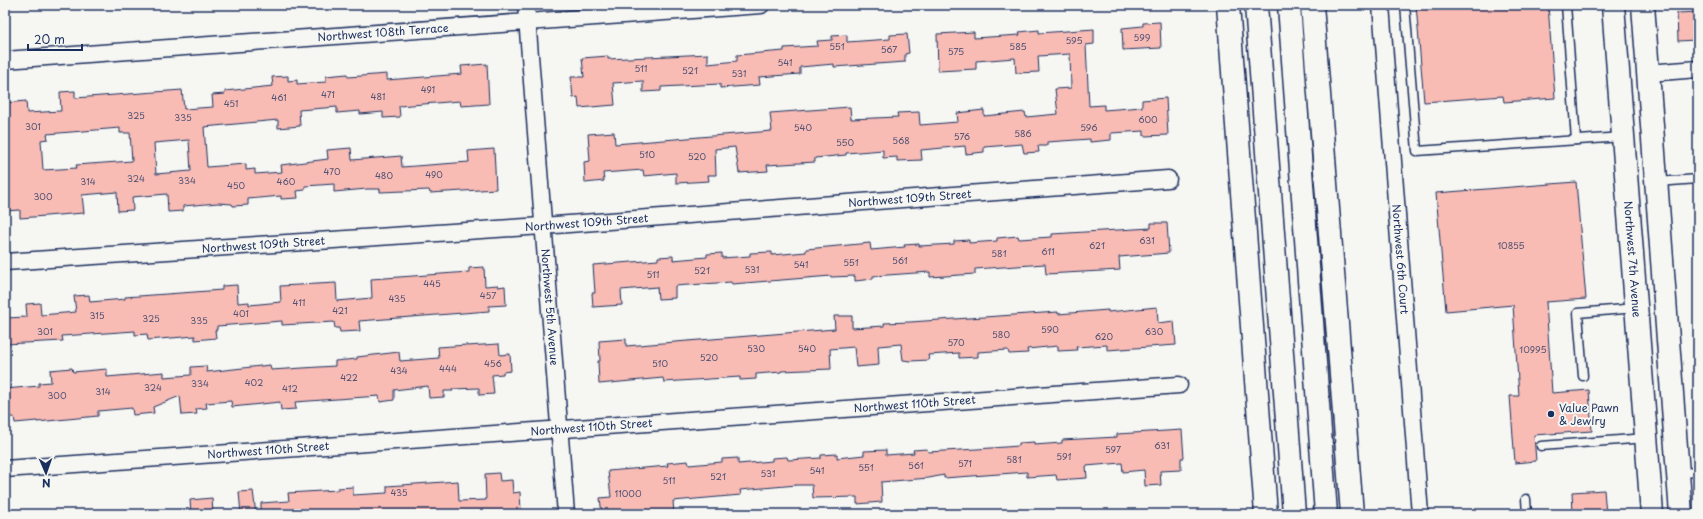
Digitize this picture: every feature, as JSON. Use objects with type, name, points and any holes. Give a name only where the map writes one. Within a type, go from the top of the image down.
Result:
[{"type":"main road","points":[[1228,5],[1266,514]]},
{"type":"main road","points":[[1256,5],[1294,514]]},
{"type":"main road","points":[[1289,5],[1326,514]]},
{"type":"main road","points":[[1312,5],[1352,514]]},
{"type":"main road","name":"Northwest 7th Avenue","points":[[1613,5],[1652,514]]},
{"type":"main road","points":[[1626,5],[1630,44],[1648,73]]},
{"type":"main road","points":[[1643,5],[1664,271],[1688,472],[1681,514]]},
{"type":"main road","points":[[1623,137],[1644,173],[1648,217],[1664,271]]},
{"type":"street","name":"Northwest 5th Avenue","points":[[526,5],[542,226],[566,514]]},
{"type":"street","name":"Northwest 108th Terrace","points":[[5,60],[761,5]]},
{"type":"street","name":"Northwest 6th Court","points":[[1381,5],[1420,514]]},
{"type":"street","points":[[1648,73],[1698,69]]},
{"type":"street","name":"Northwest 109th Street","points":[[5,262],[542,226],[1168,179]]},
{"type":"street","name":"Northwest 110th Street","points":[[5,469],[560,428],[1178,385]]},
{"type":"lane","points":[[1405,5],[1417,151],[1623,137]]},
{"type":"lane","points":[[1566,5],[1576,140]]},
{"type":"lane","points":[[1657,182],[1698,179]]},
{"type":"lane","points":[[1583,376],[1578,313],[1636,308]]},
{"type":"lane","points":[[1541,446],[1647,438]]},
{"type":"lane","points":[[1526,499],[1527,514]]},
{"type":"building","points":[[1416,5],[1548,5],[1555,98],[1504,102],[1503,96],[1424,102]]},
{"type":"building","points":[[1698,12],[1698,30],[1695,30],[1696,40],[1678,41],[1677,13]]},
{"type":"building","points":[[1160,22],[1161,48],[1123,50],[1122,28],[1143,26],[1143,23]]},
{"type":"building","points":[[1094,29],[1094,44],[1086,45],[1089,106],[1104,105],[1104,110],[1142,107],[1142,100],[1166,98],[1168,135],[1144,136],[1144,131],[1111,133],[1111,140],[1090,142],[1090,139],[1047,142],[1047,146],[1038,146],[1039,152],[1024,153],[1022,144],[984,147],[984,152],[966,154],[965,146],[921,150],[922,160],[897,161],[897,157],[883,158],[883,150],[846,153],[846,155],[815,158],[815,162],[767,165],[768,171],[739,173],[735,147],[715,149],[716,175],[708,175],[709,181],[676,183],[676,173],[644,176],[643,170],[603,173],[604,181],[585,183],[584,162],[590,161],[588,134],[614,132],[615,144],[772,131],[770,113],[850,107],[851,119],[898,117],[897,113],[919,112],[920,125],[958,122],[957,113],[984,110],[984,116],[1025,112],[1026,117],[1058,114],[1055,89],[1071,88],[1070,54],[1038,56],[1039,72],[1016,73],[1015,58],[976,61],[976,69],[938,71],[937,34],[974,32],[974,38],[1020,35],[1019,32],[1039,30],[1039,33]]},
{"type":"building","points":[[907,34],[909,53],[905,54],[905,62],[834,67],[834,64],[800,67],[800,74],[759,77],[760,85],[720,88],[720,84],[661,87],[661,91],[643,92],[643,81],[613,83],[615,105],[579,108],[578,97],[573,98],[571,77],[584,77],[582,58],[608,56],[608,59],[708,54],[708,64],[737,61],[737,55],[784,51],[784,48],[818,46],[817,41],[832,40],[832,36],[847,35],[847,42],[890,39],[890,35]]},
{"type":"building","points":[[487,64],[489,104],[461,106],[460,101],[399,106],[400,117],[383,118],[383,112],[360,114],[360,111],[337,113],[337,107],[299,110],[300,126],[278,128],[278,120],[204,127],[207,167],[246,164],[246,170],[255,169],[255,174],[282,172],[281,165],[328,159],[327,150],[351,148],[352,160],[401,156],[402,167],[469,162],[468,151],[494,149],[496,189],[430,193],[429,190],[380,192],[380,189],[334,192],[334,184],[305,186],[305,190],[297,191],[298,198],[281,199],[281,196],[248,199],[248,205],[233,206],[232,204],[218,203],[183,206],[183,211],[168,212],[167,194],[132,197],[133,210],[118,211],[117,192],[82,195],[84,213],[20,218],[20,210],[5,211],[5,103],[26,101],[27,113],[61,111],[60,92],[75,91],[75,98],[182,90],[184,109],[213,107],[212,95],[225,94],[225,91],[273,86],[272,77],[288,76],[288,81],[297,80],[297,84],[326,82],[326,76],[347,74],[348,77],[387,74],[387,80],[462,74],[461,66]],"holes":[[[120,128],[120,133],[130,133],[132,161],[76,165],[77,168],[43,170],[41,140],[48,139],[47,134]],[[189,140],[191,171],[156,174],[154,143]]]},
{"type":"building","points":[[1576,182],[1586,299],[1546,302],[1552,393],[1589,390],[1592,431],[1534,435],[1536,461],[1515,463],[1510,396],[1519,396],[1513,305],[1446,311],[1436,193]]},
{"type":"building","points":[[1151,223],[1167,223],[1169,253],[1119,257],[1120,270],[1046,274],[1045,264],[975,269],[975,274],[930,277],[930,272],[873,276],[873,279],[855,281],[855,276],[831,276],[732,284],[731,282],[675,286],[675,298],[658,299],[657,287],[621,290],[622,305],[593,307],[592,293],[595,293],[593,265],[658,260],[658,257],[673,256],[673,260],[707,257],[707,254],[722,253],[722,258],[750,256],[750,253],[772,252],[772,255],[806,252],[806,249],[870,243],[871,250],[905,247],[904,245],[919,244],[919,246],[954,244],[954,241],[969,240],[969,243],[997,241],[997,238],[1018,236],[1019,239],[1052,237],[1052,234],[1151,228]]},
{"type":"building","points":[[484,267],[485,286],[505,286],[506,305],[489,306],[489,311],[359,321],[360,331],[340,332],[339,328],[335,328],[334,322],[282,325],[282,321],[217,326],[217,330],[215,330],[216,338],[195,340],[195,336],[148,340],[147,334],[135,335],[135,331],[62,336],[63,341],[5,344],[5,318],[27,317],[26,304],[40,303],[41,315],[76,312],[74,296],[89,295],[90,302],[125,299],[125,297],[222,290],[222,286],[237,285],[238,303],[249,302],[249,305],[281,302],[280,286],[336,283],[337,301],[372,298],[371,279],[469,272],[469,268]]},
{"type":"building","points":[[1157,307],[1158,323],[1174,321],[1176,345],[1107,350],[1107,345],[1076,347],[1077,350],[1058,351],[1058,346],[1027,349],[1028,353],[1009,354],[1008,350],[978,352],[978,357],[959,358],[959,353],[928,355],[929,360],[910,361],[903,360],[901,344],[878,346],[879,365],[856,367],[854,347],[830,349],[831,369],[781,371],[756,374],[756,379],[740,380],[740,377],[664,382],[663,378],[599,384],[599,341],[626,339],[626,346],[835,329],[834,316],[852,316],[852,328],[884,326],[884,323],[1058,312],[1058,314],[1108,310],[1108,312]]},
{"type":"building","points":[[499,344],[500,355],[510,354],[511,371],[503,372],[503,374],[492,375],[494,394],[479,395],[479,388],[452,389],[453,391],[444,391],[444,397],[429,398],[428,386],[394,390],[394,400],[380,402],[379,396],[295,402],[296,409],[281,410],[280,402],[232,407],[231,401],[206,403],[207,408],[196,409],[197,414],[182,415],[180,396],[153,407],[154,413],[133,415],[132,408],[98,411],[98,416],[15,423],[14,417],[5,417],[5,389],[39,386],[39,383],[51,382],[50,370],[72,368],[73,372],[107,369],[107,377],[164,372],[164,377],[191,375],[191,367],[206,366],[207,372],[270,365],[271,370],[335,366],[335,361],[399,352],[400,361],[439,358],[438,347]]},
{"type":"building","points":[[1182,430],[1184,458],[1181,458],[1181,470],[1160,471],[1161,485],[1145,486],[1144,470],[1123,472],[1122,463],[1086,466],[1087,478],[1057,480],[1056,475],[1027,477],[1027,472],[944,478],[944,475],[929,478],[881,482],[882,502],[857,504],[857,497],[813,498],[812,485],[797,485],[740,490],[741,495],[673,501],[674,514],[602,514],[600,498],[611,497],[608,471],[668,466],[667,463],[688,461],[689,465],[722,462],[722,459],[738,458],[738,464],[772,461],[772,458],[787,457],[788,460],[821,458],[821,455],[837,454],[837,458],[864,455],[864,451],[886,450],[886,455],[914,453],[913,450],[927,449],[928,452],[1019,446],[1019,443],[1034,442],[1034,445],[1062,443],[1062,440],[1117,437],[1117,434]]},
{"type":"building","points":[[499,473],[500,481],[512,480],[513,493],[520,492],[521,511],[479,514],[261,514],[261,503],[289,501],[288,493],[338,490],[337,488],[353,487],[353,495],[387,493],[387,486],[458,481],[459,501],[486,500],[485,474]]},
{"type":"building","points":[[1604,490],[1606,514],[1573,514],[1572,492]]},
{"type":"building","points":[[253,491],[256,514],[241,514],[239,492]]},
{"type":"building","points":[[212,498],[213,514],[191,514],[190,500]]},
{"type":"place","name":"Value Pawn & Jewlry","points":[[1551,414]]}]
